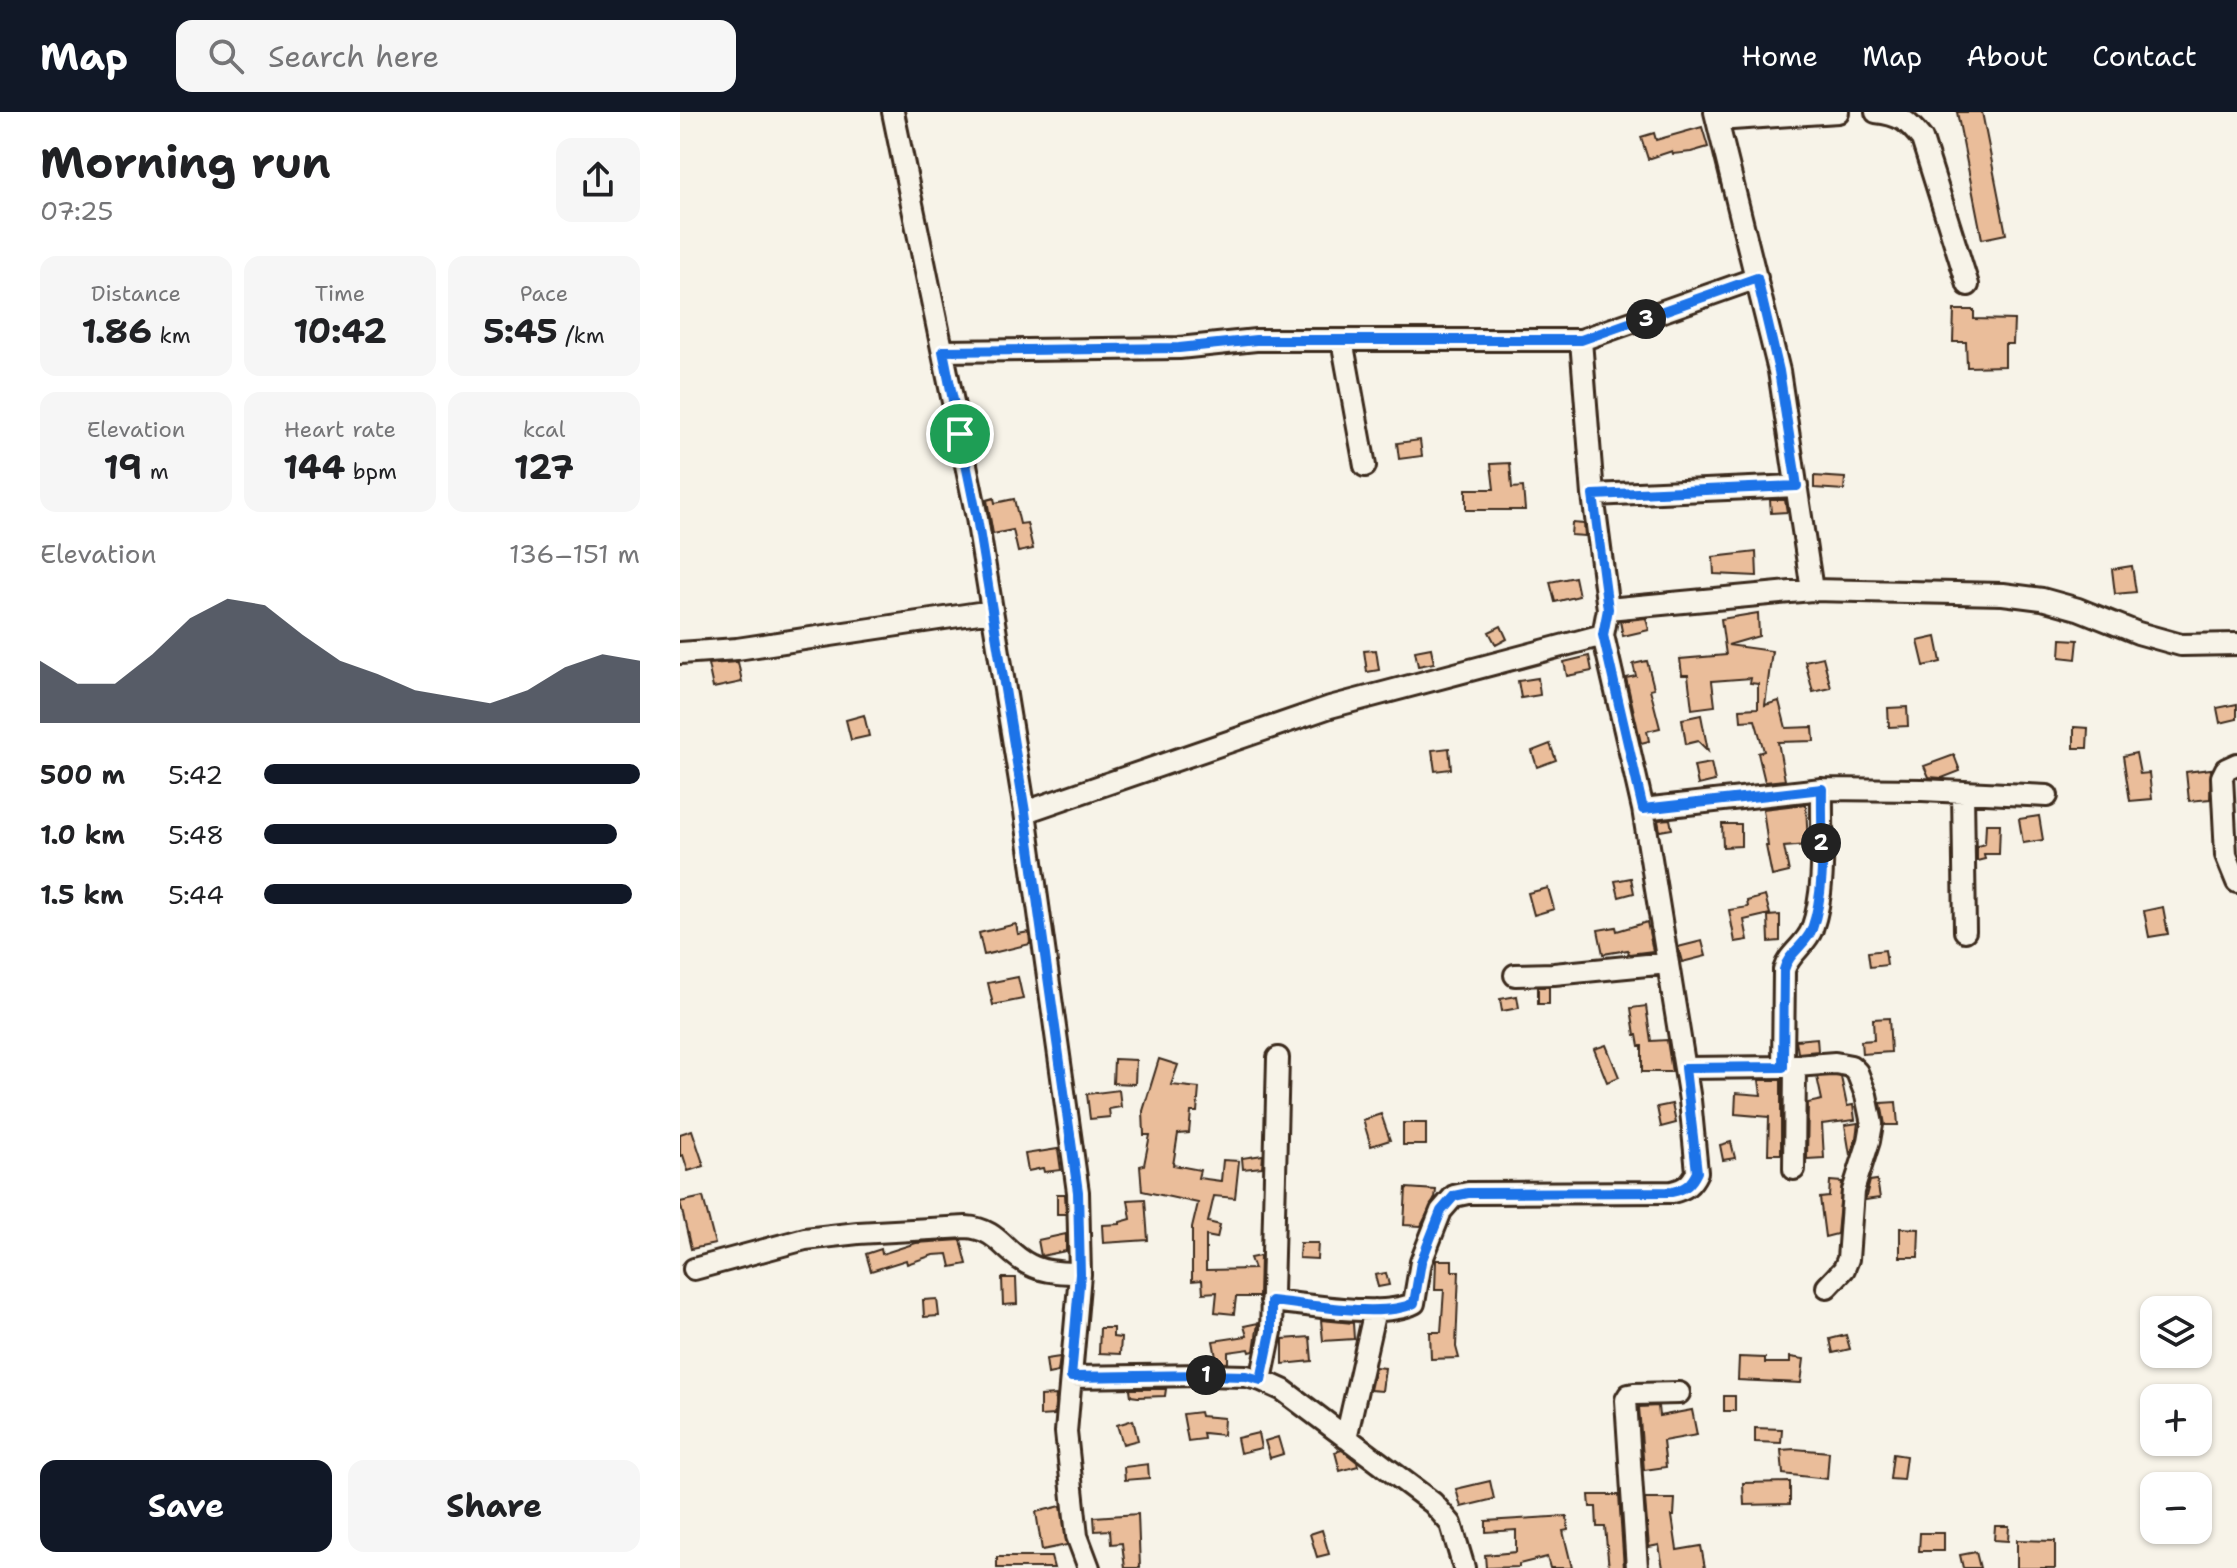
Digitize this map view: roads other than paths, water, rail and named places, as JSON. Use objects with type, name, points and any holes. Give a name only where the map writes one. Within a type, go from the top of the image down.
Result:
[{"type":"street","points":[[893,112],[977,518],[1025,812],[1078,1192],[1080,1274],[1066,1432],[1077,1536],[1089,1568]]},
{"type":"street","points":[[1812,590],[1779,371],[1716,116],[1838,112]]},
{"type":"street","points":[[1876,112],[1890,113],[1909,122],[1922,139],[1968,285]]},
{"type":"street","points":[[943,351],[1179,348],[1256,340],[1581,340],[1757,278]]},
{"type":"street","points":[[1342,340],[1365,466]]},
{"type":"street","points":[[1271,1301],[1375,1310],[1405,1308],[1414,1303],[1421,1262],[1441,1211],[1454,1196],[1468,1193],[1672,1192],[1692,1183],[1697,1172],[1685,1068],[1643,809],[1603,635],[1608,609],[1593,495],[1581,340]]},
{"type":"street","points":[[1593,495],[1797,486]]},
{"type":"street","points":[[1608,609],[1812,590],[2003,594],[2078,609],[2138,633],[2181,645],[2237,644]]},
{"type":"street","points":[[680,653],[737,649],[992,611]]},
{"type":"street","points":[[1025,812],[1330,707],[1603,635]]},
{"type":"street","points":[[2237,764],[2226,769],[2222,777],[2226,855],[2237,882]]},
{"type":"street","points":[[1643,809],[1822,789],[2047,796]]},
{"type":"street","points":[[1794,1169],[1784,970],[1787,960],[1811,930],[1820,892],[1822,789]]},
{"type":"street","points":[[1963,792],[1965,931]]},
{"type":"street","points":[[1515,975],[1668,963]]},
{"type":"street","points":[[1261,1380],[1271,1332],[1278,1058]]},
{"type":"street","points":[[1685,1068],[1789,1067],[1835,1063],[1851,1066],[1857,1072],[1870,1110],[1869,1141],[1853,1191],[1848,1259],[1844,1269],[1827,1287]]},
{"type":"street","points":[[694,1269],[805,1239],[966,1227],[980,1228],[992,1234],[1027,1264],[1039,1269],[1080,1274]]},
{"type":"street","points":[[1346,1438],[1375,1310]]},
{"type":"street","points":[[1071,1377],[1246,1376],[1283,1390],[1433,1503],[1451,1524],[1464,1568]]},
{"type":"street","points":[[1637,1568],[1626,1400],[1634,1394],[1679,1393]]}]
